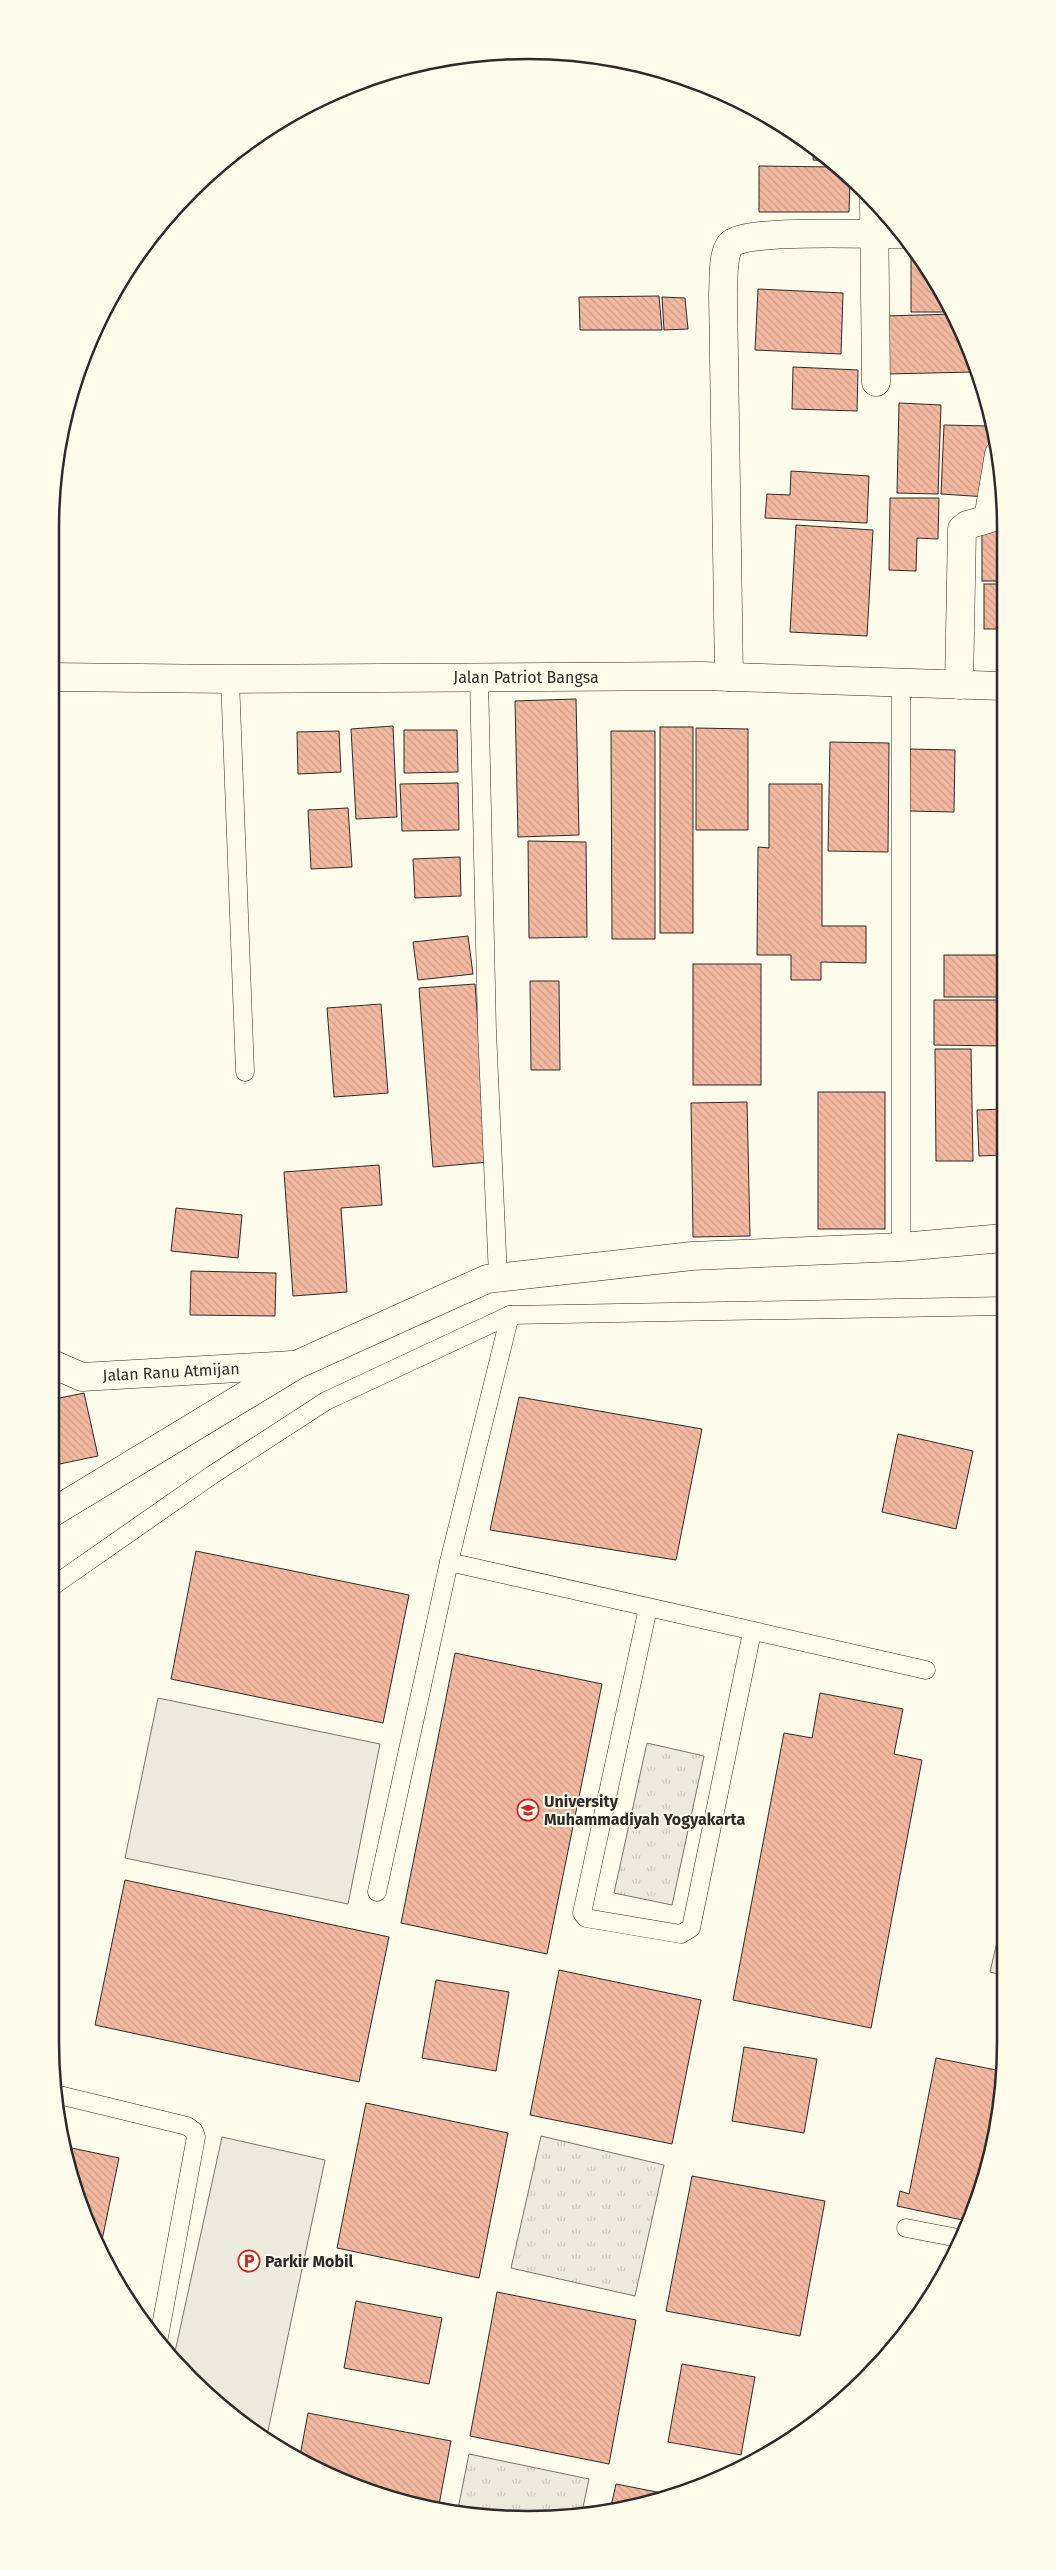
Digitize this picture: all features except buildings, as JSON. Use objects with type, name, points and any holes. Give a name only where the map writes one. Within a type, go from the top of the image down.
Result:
[{"type":"street","points":[[874,211],[876,382]]},
{"type":"street","points":[[729,677],[723,294],[727,253],[730,245],[736,240],[754,236],[894,234]]},
{"type":"street","points":[[958,685],[962,529],[967,525],[988,518],[994,479]]},
{"type":"street","name":"Jalan Patriot Bangsa","points":[[59,677],[230,679],[729,677],[997,686]]},
{"type":"street","points":[[59,1509],[296,1365],[487,1278],[692,1256],[901,1247],[997,1239]]},
{"type":"street","name":"Jalan Ranu Atmijan","points":[[59,1367],[82,1377],[296,1365]]},
{"type":"lane","points":[[478,678],[487,1031],[498,1276]]},
{"type":"lane","points":[[230,679],[245,1072]]},
{"type":"lane","points":[[901,684],[901,1247]]},
{"type":"lane","points":[[59,1582],[212,1475],[326,1401],[510,1315],[997,1306]]},
{"type":"lane","points":[[377,1892],[448,1562],[510,1315]]},
{"type":"lane","points":[[448,1562],[926,1670]]},
{"type":"lane","points":[[648,1608],[582,1913],[586,1918],[681,1934],[691,1928],[752,1632]]},
{"type":"lane","points":[[62,2097],[187,2126],[194,2131],[196,2137],[160,2333]]},
{"type":"lane","points":[[906,2228],[955,2237]]},
{"type":"green space","points":[[158,1698],[380,1744],[348,1904],[125,1858]]},
{"type":"green space","points":[[647,1743],[704,1756],[672,1905],[614,1893]]},
{"type":"green space","points":[[997,1942],[997,1974],[990,1972]]},
{"type":"green space","points":[[541,2136],[664,2165],[635,2296],[511,2268]]},
{"type":"green space","points":[[469,2454],[589,2479],[583,2508],[528,2511],[459,2506]]},
{"type":"shaded area","name":"Parkir Mobil","points":[[222,2137],[325,2160],[268,2431],[242,2414],[219,2395],[175,2351]]},
{"type":"place","name":"University Muhammadiyah Yogyakarta","points":[[528,1810]]},
{"type":"place","name":"Parkir Mobil","points":[[249,2261]]}]
